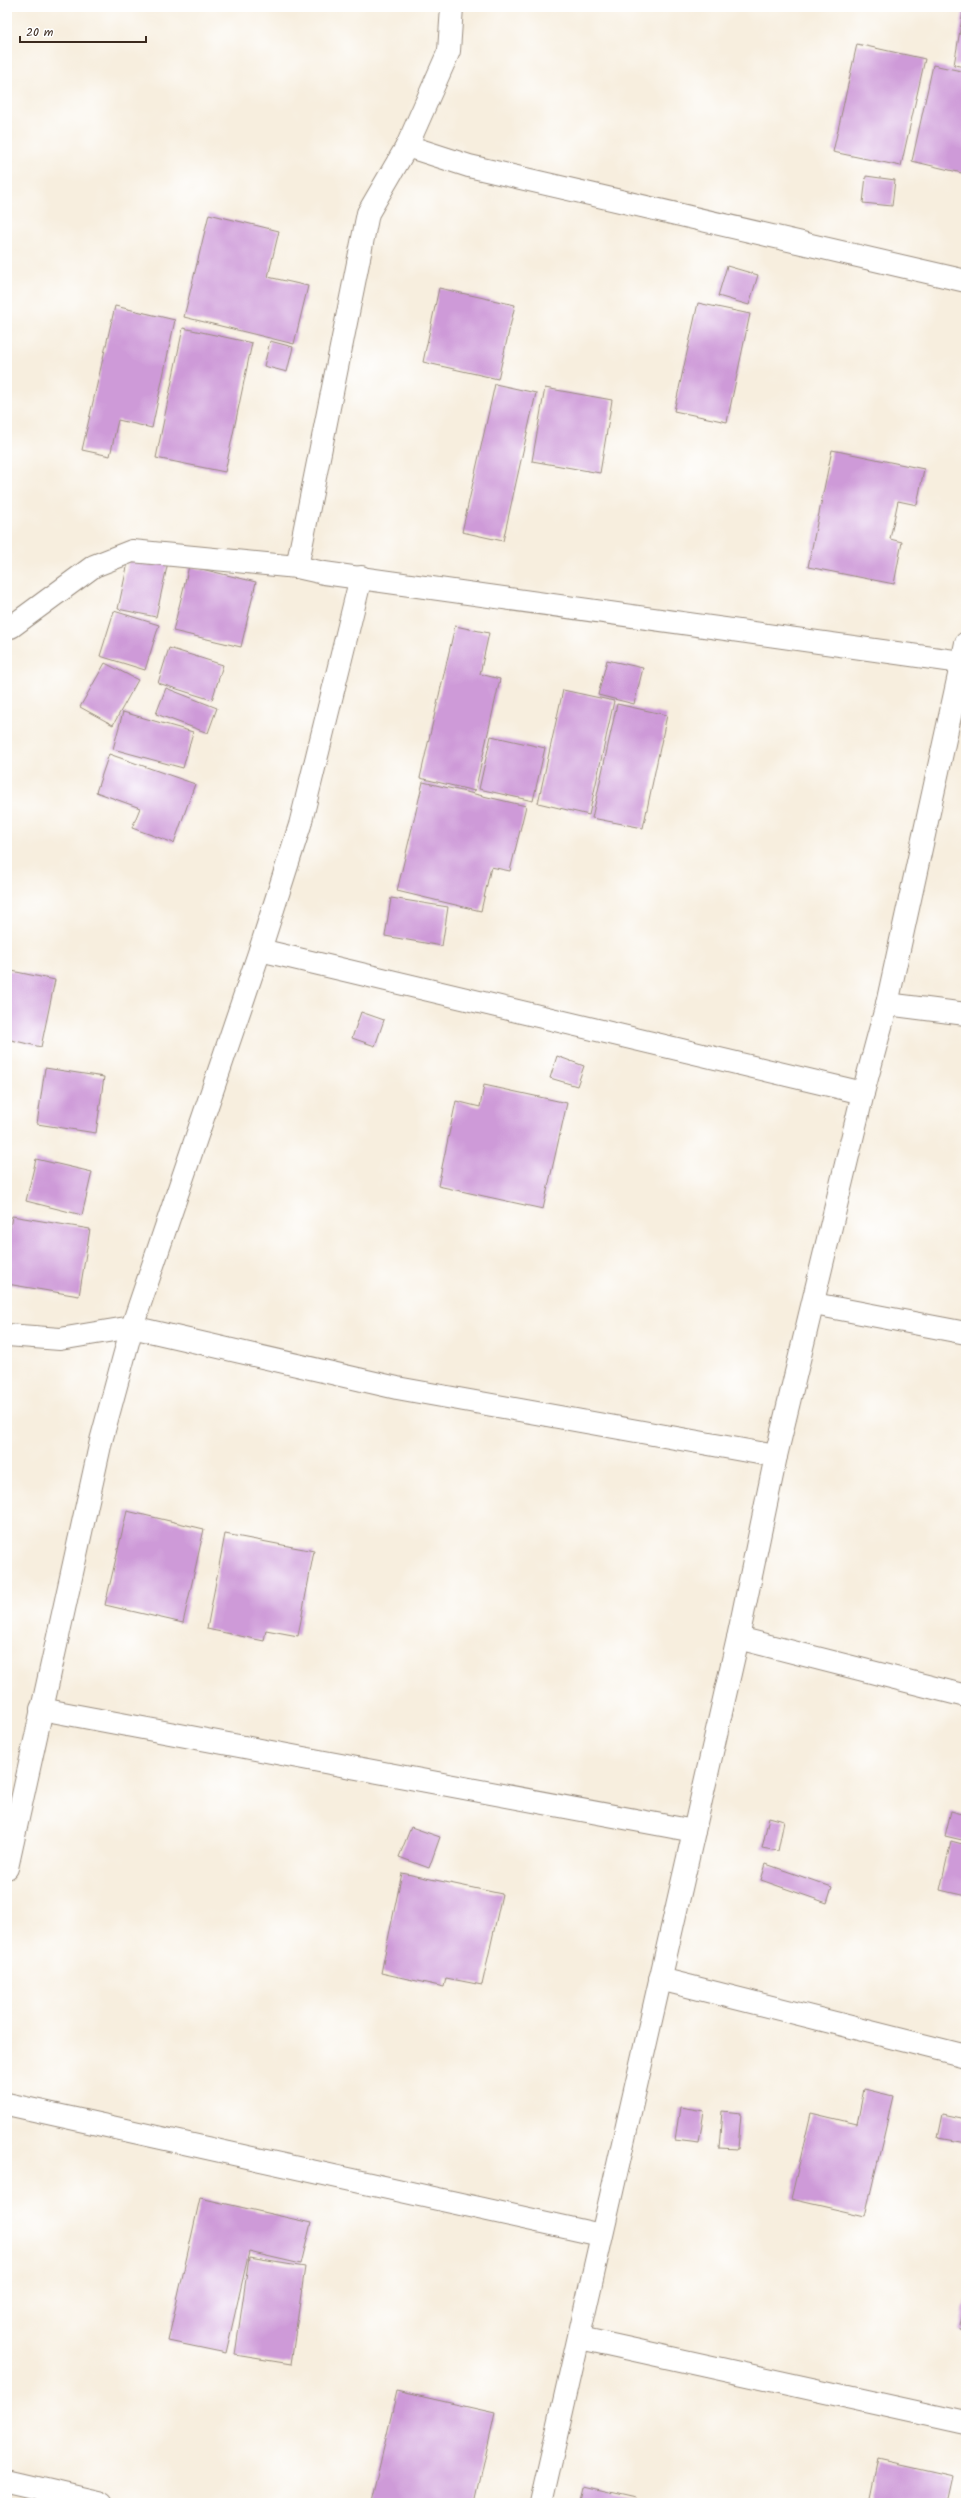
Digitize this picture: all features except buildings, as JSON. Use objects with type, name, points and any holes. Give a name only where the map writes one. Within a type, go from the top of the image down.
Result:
[{"type":"street","points":[[297,567],[368,213],[407,146],[449,50],[452,7]]},
{"type":"street","points":[[407,146],[469,166],[966,281]]},
{"type":"street","points":[[8,629],[94,566],[132,552],[297,567],[324,573],[964,653],[887,1004],[863,1093],[814,1304],[776,1456],[738,1638],[601,2236],[580,2338],[541,2503]]},
{"type":"street","points":[[7,1868],[101,1441],[132,1327],[260,950],[300,825],[361,577]]},
{"type":"street","points":[[260,950],[863,1093]]},
{"type":"street","points":[[887,1004],[966,1014]]},
{"type":"street","points":[[814,1304],[966,1334]]},
{"type":"street","points":[[7,1335],[60,1339],[132,1327],[397,1388],[776,1456]]},
{"type":"street","points":[[738,1638],[966,1696]]},
{"type":"street","points":[[41,1709],[694,1831]]},
{"type":"street","points":[[660,1979],[966,2056]]},
{"type":"street","points":[[7,2104],[601,2236]]},
{"type":"street","points":[[580,2338],[966,2423]]},
{"type":"street","points":[[7,2480],[102,2503]]}]
